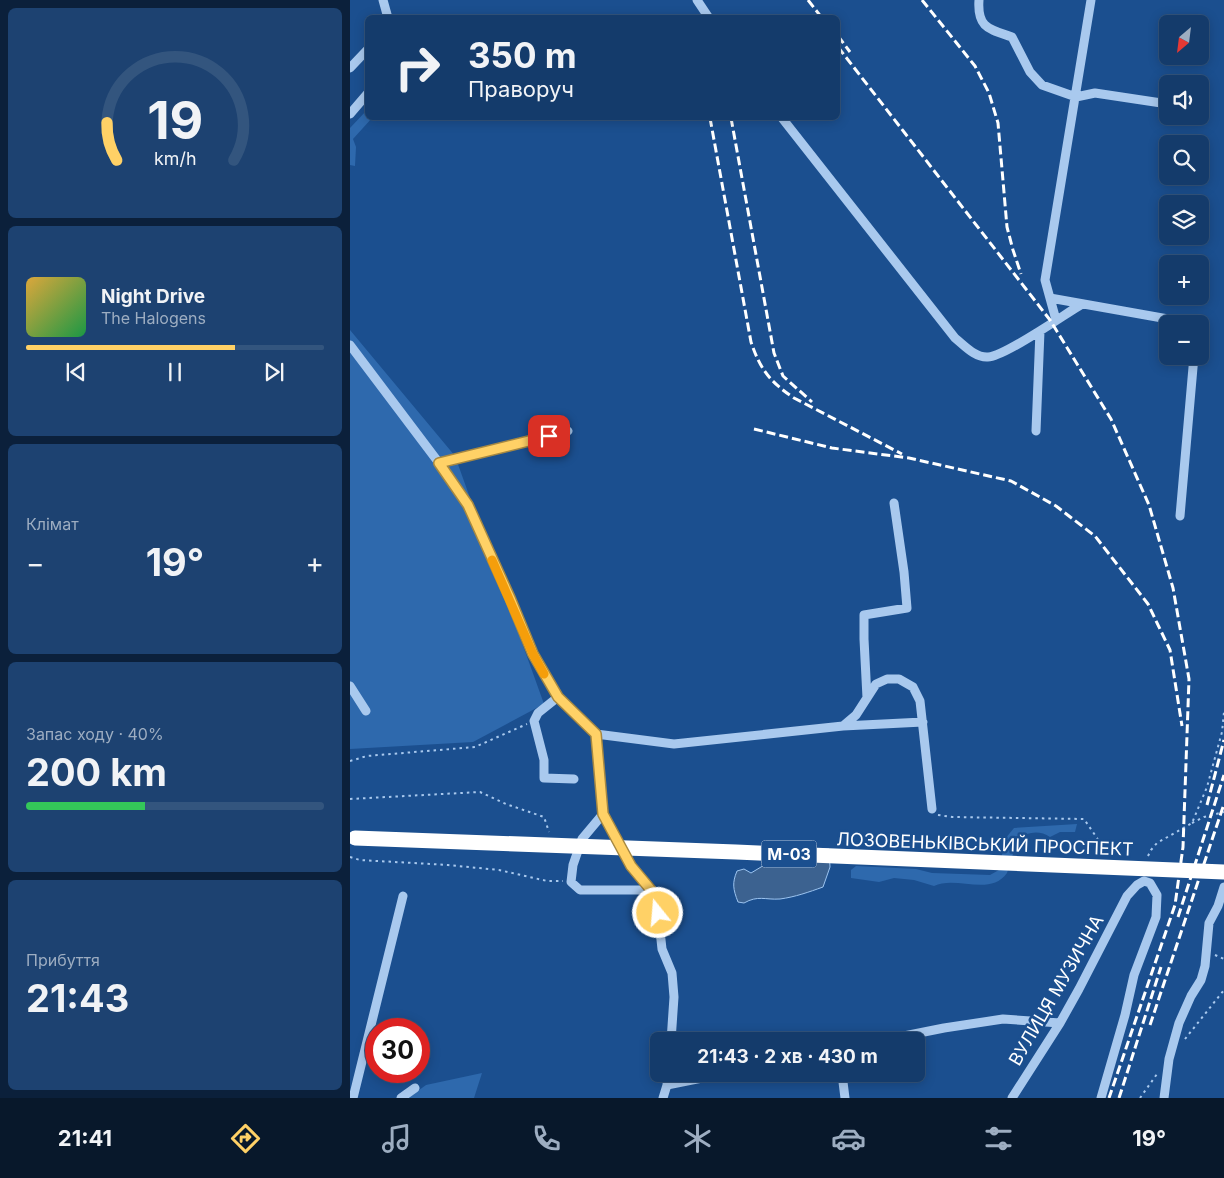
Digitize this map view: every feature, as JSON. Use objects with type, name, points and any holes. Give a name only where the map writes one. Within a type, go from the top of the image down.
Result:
[{"type":"highway","name":"ЛОЗОВЕНЬКІВСЬКИЙ ПРОСПЕКТ","points":[[355,838],[1224,872]]},
{"type":"street","points":[[383,0],[387,15]]},
{"type":"street","points":[[697,0],[707,15]]},
{"type":"street","points":[[979,0],[978,14],[987,29],[1012,37],[1030,72],[1042,85],[1076,97],[1095,93],[1159,103]]},
{"type":"street","points":[[1056,320],[1045,280],[1091,0]]},
{"type":"street","points":[[350,68],[365,52]]},
{"type":"street","points":[[350,114],[365,96]]},
{"type":"street","points":[[784,120],[955,338],[968,350],[988,357],[998,354],[1040,331],[1082,304]]},
{"type":"street","points":[[1050,298],[1159,317]]},
{"type":"street","points":[[1036,431],[1040,331]]},
{"type":"street","points":[[350,345],[439,463],[468,505],[533,654],[558,697],[596,734],[674,744],[843,726],[923,722]]},
{"type":"street","points":[[1180,516],[1193,365]]},
{"type":"street","points":[[439,463],[568,431]]},
{"type":"street","points":[[867,698],[864,615],[907,608],[894,503]]},
{"type":"street","points":[[843,726],[856,715],[876,684],[887,678],[898,679],[913,687],[920,701],[932,809]]},
{"type":"street","points":[[350,686],[366,711]]},
{"type":"street","points":[[558,697],[538,713],[534,721],[544,760],[544,778],[574,779]]},
{"type":"street","points":[[596,734],[603,814],[631,866],[651,890],[657,903],[662,949],[672,974],[674,997],[671,1032]]},
{"type":"street","points":[[603,814],[582,839],[573,865],[570,882],[580,890],[651,890]]},
{"type":"street","name":"ВУЛИЦЯ МУЗИЧНА","points":[[1012,1098],[1060,1023],[1127,896],[1137,884],[1144,881],[1150,883],[1157,895],[1156,917],[1134,976],[1101,1098]]},
{"type":"street","points":[[1164,1098],[1169,1059],[1179,1023],[1191,996],[1201,980],[1205,966],[1209,923],[1218,906],[1224,887]]},
{"type":"street","points":[[353,1098],[403,896]]},
{"type":"street","points":[[924,1032],[1003,1019],[1060,1023]]},
{"type":"street","points":[[663,1098],[667,1082]]},
{"type":"street","points":[[667,1085],[682,1082]]},
{"type":"street","points":[[843,1082],[845,1098]]},
{"type":"street","points":[[401,1098],[416,1088]]},
{"type":"path","points":[[1192,824],[1207,787],[1222,732],[1224,712]]},
{"type":"path","points":[[350,761],[367,756],[475,747],[534,721]]},
{"type":"path","points":[[350,799],[480,792],[506,804],[544,817],[551,839]]},
{"type":"path","points":[[932,809],[937,815],[952,818],[1084,819]]},
{"type":"path","points":[[1147,858],[1157,842],[1204,817],[1224,812]]},
{"type":"path","points":[[350,858],[500,870],[547,881],[570,882]]},
{"type":"path","points":[[1169,1059],[1224,990]]},
{"type":"path","points":[[1140,1098],[1157,1074]]},
{"type":"shaded area","points":[[365,112],[365,120],[370,120],[353,139],[356,147],[355,166],[350,165],[350,128]]},
{"type":"shaded area","points":[[350,330],[455,456],[544,704],[473,742],[350,749]]},
{"type":"shaded area","points":[[1077,824],[1075,832],[1060,832],[1050,837],[1042,833],[1034,833],[1018,838],[1007,873],[1000,880],[992,884],[943,883],[934,886],[914,880],[894,878],[879,882],[851,878],[851,870],[856,866],[916,869],[932,873],[990,875],[999,870],[1005,839],[1014,828]]},
{"type":"shaded area","points":[[788,848],[829,849],[830,867],[823,887],[786,898],[758,898],[744,903],[738,902],[734,886],[737,871],[744,869],[751,873],[776,858]]},
{"type":"shaded area","points":[[482,1073],[474,1098],[408,1098],[426,1085]]},
{"type":"railway","points":[[808,0],[820,15]]},
{"type":"railway","points":[[922,0],[975,66],[989,93],[998,123],[1007,227],[1021,274]]},
{"type":"railway","points":[[840,39],[850,52]]},
{"type":"railway","points":[[840,50],[1050,320],[1111,419],[1149,505],[1173,588],[1189,679],[1183,847],[1175,905],[1109,1098]]},
{"type":"railway","points":[[710,120],[751,342],[762,367],[778,386],[794,398],[902,454]]},
{"type":"railway","points":[[731,120],[774,353],[783,376],[812,402]]},
{"type":"railway","points":[[754,429],[832,448],[909,458],[1011,481],[1056,506],[1095,536],[1148,604],[1170,650],[1182,726]]},
{"type":"railway","points":[[1207,805],[1224,740]]},
{"type":"railway","points":[[1178,917],[1224,775]]},
{"type":"railway","points":[[1150,1025],[1224,804]]},
{"type":"railway","points":[[1119,1098],[1161,967]]},
{"type":"slow traffic","points":[[492,560],[533,654],[544,674]]},
{"type":"route","points":[[549,436],[439,463],[468,505],[533,654],[558,697],[596,734],[603,814],[631,866],[651,890],[657,903],[658,913]]}]
